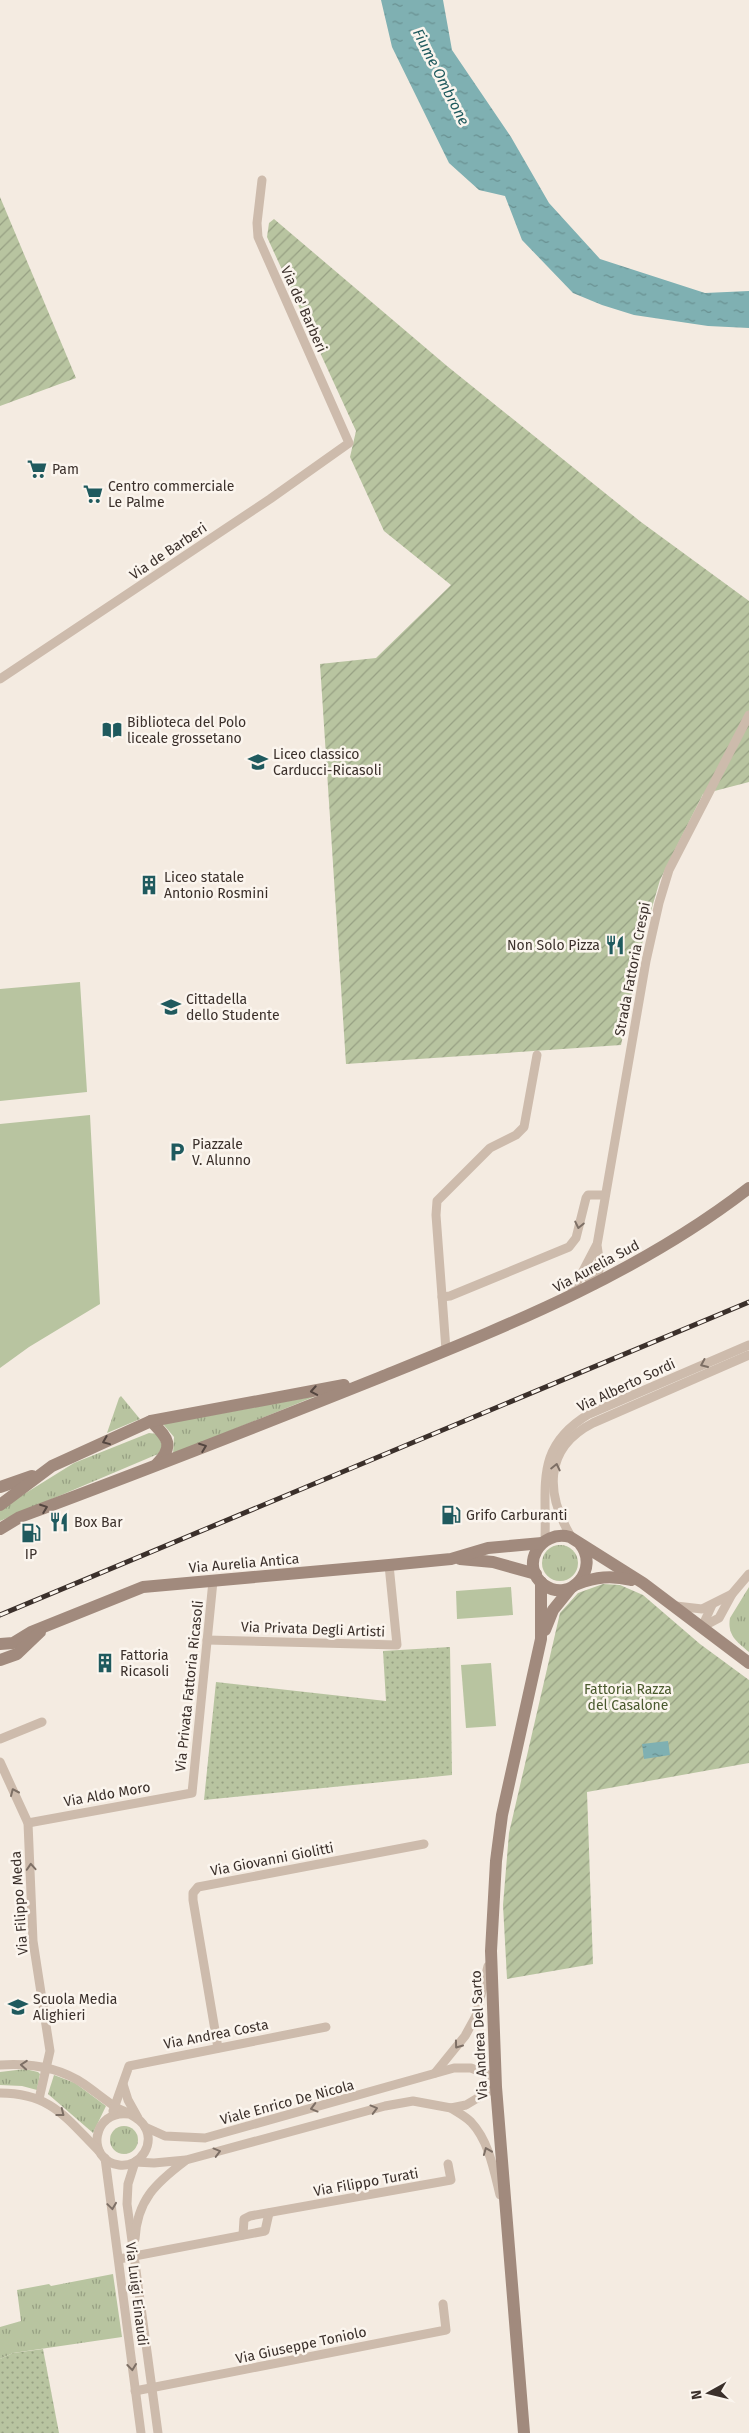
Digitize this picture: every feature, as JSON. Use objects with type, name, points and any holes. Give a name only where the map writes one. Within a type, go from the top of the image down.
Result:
[{"type":"main road","name":"Via Aurelia Sud","points":[[379,1377],[569,1298],[681,1236],[749,1188]]},
{"type":"main road","points":[[0,1487],[39,1474],[86,1449],[151,1421],[379,1377]]},
{"type":"main road","points":[[0,1529],[20,1517],[295,1412],[379,1377]]},
{"type":"main road","points":[[151,1421],[162,1432],[167,1442],[165,1456],[157,1464]]},
{"type":"main road","points":[[0,1505],[39,1474]]},
{"type":"main road","name":"Via Aurelia Antica","points":[[0,1644],[13,1643],[47,1625],[143,1587],[388,1566],[451,1558],[488,1548],[543,1542],[561,1536],[576,1541],[643,1583],[749,1663]]},
{"type":"main road","points":[[573,1586],[585,1575],[587,1567],[586,1554],[576,1541]]},
{"type":"main road","points":[[538,1578],[534,1558],[543,1542]]},
{"type":"main road","name":"Via Aurelia Antica","points":[[451,1558],[493,1562],[538,1578],[556,1590],[608,1576],[643,1583]]},
{"type":"main road","name":"Via Andrea Del Sarto","points":[[538,1578],[542,1639]]},
{"type":"main road","name":"Via Andrea Del Sarto","points":[[524,2433],[505,2215],[496,2082],[491,1951],[496,1862],[502,1815],[542,1639],[553,1610],[573,1586]]},
{"type":"main road","name":"Via Aurelia Antica","points":[[0,1660],[17,1654],[47,1625]]},
{"type":"street","name":"Via de' Barberi","points":[[262,180],[257,223],[258,237],[349,443]]},
{"type":"street","name":"Via de Barberi","points":[[0,679],[135,590],[349,443]]},
{"type":"street","name":"Strada Fattoria Crespi","points":[[569,1298],[586,1269],[596,1245],[646,961],[663,888],[669,870],[749,716]]},
{"type":"street","points":[[446,1350],[436,1215],[437,1201],[490,1148],[516,1135],[524,1127],[537,1055]]},
{"type":"street","points":[[442,1297],[450,1296],[569,1247],[576,1238],[588,1195],[605,1196]]},
{"type":"street","name":"Strada Fattoria Crespi","points":[[594,1285],[600,1266],[596,1245]]},
{"type":"street","points":[[600,1266],[615,1273]]},
{"type":"street","points":[[586,1269],[588,1278],[594,1285]]},
{"type":"street","name":"Via Alberto Sordi","points":[[543,1542],[547,1463],[553,1450],[568,1429],[589,1414],[749,1345]]},
{"type":"street","name":"Via Alberto Sordi","points":[[576,1541],[559,1515],[553,1483],[557,1461],[571,1438],[593,1423],[749,1355]]},
{"type":"street","name":"Via Privata Degli Artisti","points":[[207,1640],[397,1645],[388,1566]]},
{"type":"street","points":[[720,1641],[719,1618],[732,1594],[749,1574]]},
{"type":"street","name":"Via Privata Fattoria Ricasoli","points":[[192,1793],[213,1581]]},
{"type":"street","points":[[675,1606],[694,1609],[712,1605],[732,1594]]},
{"type":"street","points":[[702,1628],[712,1605]]},
{"type":"street","points":[[702,1628],[719,1618]]},
{"type":"street","points":[[0,1739],[42,1722]]},
{"type":"street","points":[[0,1762],[28,1823]]},
{"type":"street","name":"Via Aldo Moro","points":[[28,1823],[192,1793]]},
{"type":"street","name":"Via Filippo Meda","points":[[28,1823],[33,1941],[50,2044],[47,2068],[39,2099]]},
{"type":"street","name":"Via Giovanni Giolitti","points":[[218,2048],[193,1900],[193,1892],[198,1887],[424,1844]]},
{"type":"street","points":[[434,2073],[464,2036],[476,2016],[491,1951]]},
{"type":"street","name":"Via Andrea Costa","points":[[112,2116],[114,2105],[130,2066],[326,2026]]},
{"type":"street","points":[[0,2065],[19,2064],[47,2068],[83,2083],[114,2105],[139,2119]]},
{"type":"street","name":"Viale Enrico De Nicola","points":[[145,2127],[165,2136],[205,2138],[454,2068],[471,2068],[496,2082]]},
{"type":"street","points":[[0,2093],[19,2093],[39,2099],[62,2113],[102,2155],[119,2165],[135,2162],[154,2163],[186,2160],[394,2104],[413,2101],[451,2108],[466,2106],[496,2082]]},
{"type":"street","points":[[123,2084],[128,2100],[145,2127],[148,2143],[141,2157],[135,2162]]},
{"type":"street","points":[[451,2108],[470,2122],[482,2137],[491,2160],[505,2215]]},
{"type":"street","points":[[102,2155],[97,2135],[100,2127],[112,2116],[129,2114]]},
{"type":"street","name":"Via Luigi Einaudi","points":[[102,2155],[119,2259],[141,2433]]},
{"type":"street","points":[[134,2257],[136,2228],[144,2202],[155,2186],[186,2160]]},
{"type":"street","name":"Via Luigi Einaudi","points":[[135,2162],[129,2175],[127,2195],[158,2433]]},
{"type":"street","name":"Via Filippo Turati","points":[[243,2235],[244,2219],[450,2180],[448,2164]]},
{"type":"street","points":[[119,2259],[265,2231],[269,2213]]},
{"type":"street","name":"Via Giuseppe Toniolo","points":[[135,2390],[446,2330],[444,2304]]},
{"type":"green space","points":[[0,197],[76,378],[0,406]]},
{"type":"green space","points":[[274,219],[447,366],[641,522],[749,601],[749,782],[703,794],[660,880],[644,935],[621,1045],[346,1064],[320,664],[376,658],[451,585],[384,531],[350,457],[356,431],[267,237],[269,223]]},
{"type":"green space","points":[[80,982],[87,1092],[0,1101],[0,989]]},
{"type":"green space","points":[[90,1115],[100,1304],[29,1347],[0,1368],[0,1124]]},
{"type":"green space","points":[[121,1396],[140,1419],[107,1433],[119,1398]]},
{"type":"green space","points":[[316,1396],[173,1454],[174,1437],[163,1424]]},
{"type":"green space","points":[[149,1433],[157,1434],[163,1446],[158,1454],[0,1521],[0,1509],[74,1463]]},
{"type":"green space","points":[[560,1545],[567,1546],[573,1550],[577,1556],[577,1570],[573,1576],[567,1580],[560,1581],[553,1580],[547,1576],[543,1570],[542,1563],[543,1556],[547,1550],[553,1546]]},
{"type":"green space","name":"Fattoria Razza del Casalone","points":[[603,1584],[620,1585],[643,1595],[700,1644],[749,1680],[749,1763],[587,1792],[593,1964],[507,1979],[503,1905],[509,1833],[560,1613],[578,1593]]},
{"type":"green space","points":[[511,1587],[513,1615],[457,1619],[456,1591]]},
{"type":"green space","points":[[749,1587],[749,1652],[734,1638],[729,1624],[730,1618]]},
{"type":"green space","points":[[450,1647],[452,1775],[204,1800],[216,1682],[386,1701],[383,1651]]},
{"type":"green space","points":[[491,1663],[496,1726],[466,1728],[461,1665]]},
{"type":"green space","points":[[25,2069],[40,2074],[37,2090],[22,2086],[0,2085],[0,2072]]},
{"type":"green space","points":[[54,2075],[75,2083],[106,2106],[93,2133],[48,2094]]},
{"type":"green space","points":[[124,2126],[134,2130],[138,2140],[134,2150],[124,2154],[114,2150],[110,2140],[114,2130]]},
{"type":"green space","points":[[113,2274],[122,2337],[13,2353],[0,2359],[0,2327],[21,2321],[17,2290],[49,2284],[51,2286]]},
{"type":"green space","points":[[43,2349],[59,2433],[0,2433],[0,2359],[13,2353]]},
{"type":"water","name":"Fiume Ombrone","points":[[381,0],[443,0],[452,50],[511,137],[549,203],[600,259],[705,293],[749,291],[749,328],[708,326],[634,315],[573,293],[522,240],[505,196],[479,190],[449,163],[392,47]]},
{"type":"water","points":[[668,1741],[670,1755],[644,1759],[642,1744]]},
{"type":"railway","points":[[0,1615],[749,1302]]},
{"type":"place","name":"Pam","points":[[37,469]]},
{"type":"place","name":"Centro commerciale Le Palme","points":[[93,494]]},
{"type":"place","name":"Biblioteca del Polo liceale grossetano","points":[[112,730]]},
{"type":"place","name":"Liceo classico Carducci-Ricasoli","points":[[258,762]]},
{"type":"place","name":"Liceo statale Antonio Rosmini","points":[[149,885]]},
{"type":"place","name":"Non Solo Pizza","points":[[615,945]]},
{"type":"place","name":"Cittadella dello Studente","points":[[171,1007]]},
{"type":"place","name":"Piazzale V. Alunno","points":[[177,1152]]},
{"type":"place","name":"Grifo Carburanti","points":[[451,1515]]},
{"type":"place","name":"Box Bar","points":[[59,1522]]},
{"type":"place","name":"IP","points":[[31,1533]]},
{"type":"place","name":"Fattoria Ricasoli","points":[[105,1663]]},
{"type":"place","name":"Scuola Media Alighieri","points":[[18,2007]]}]
